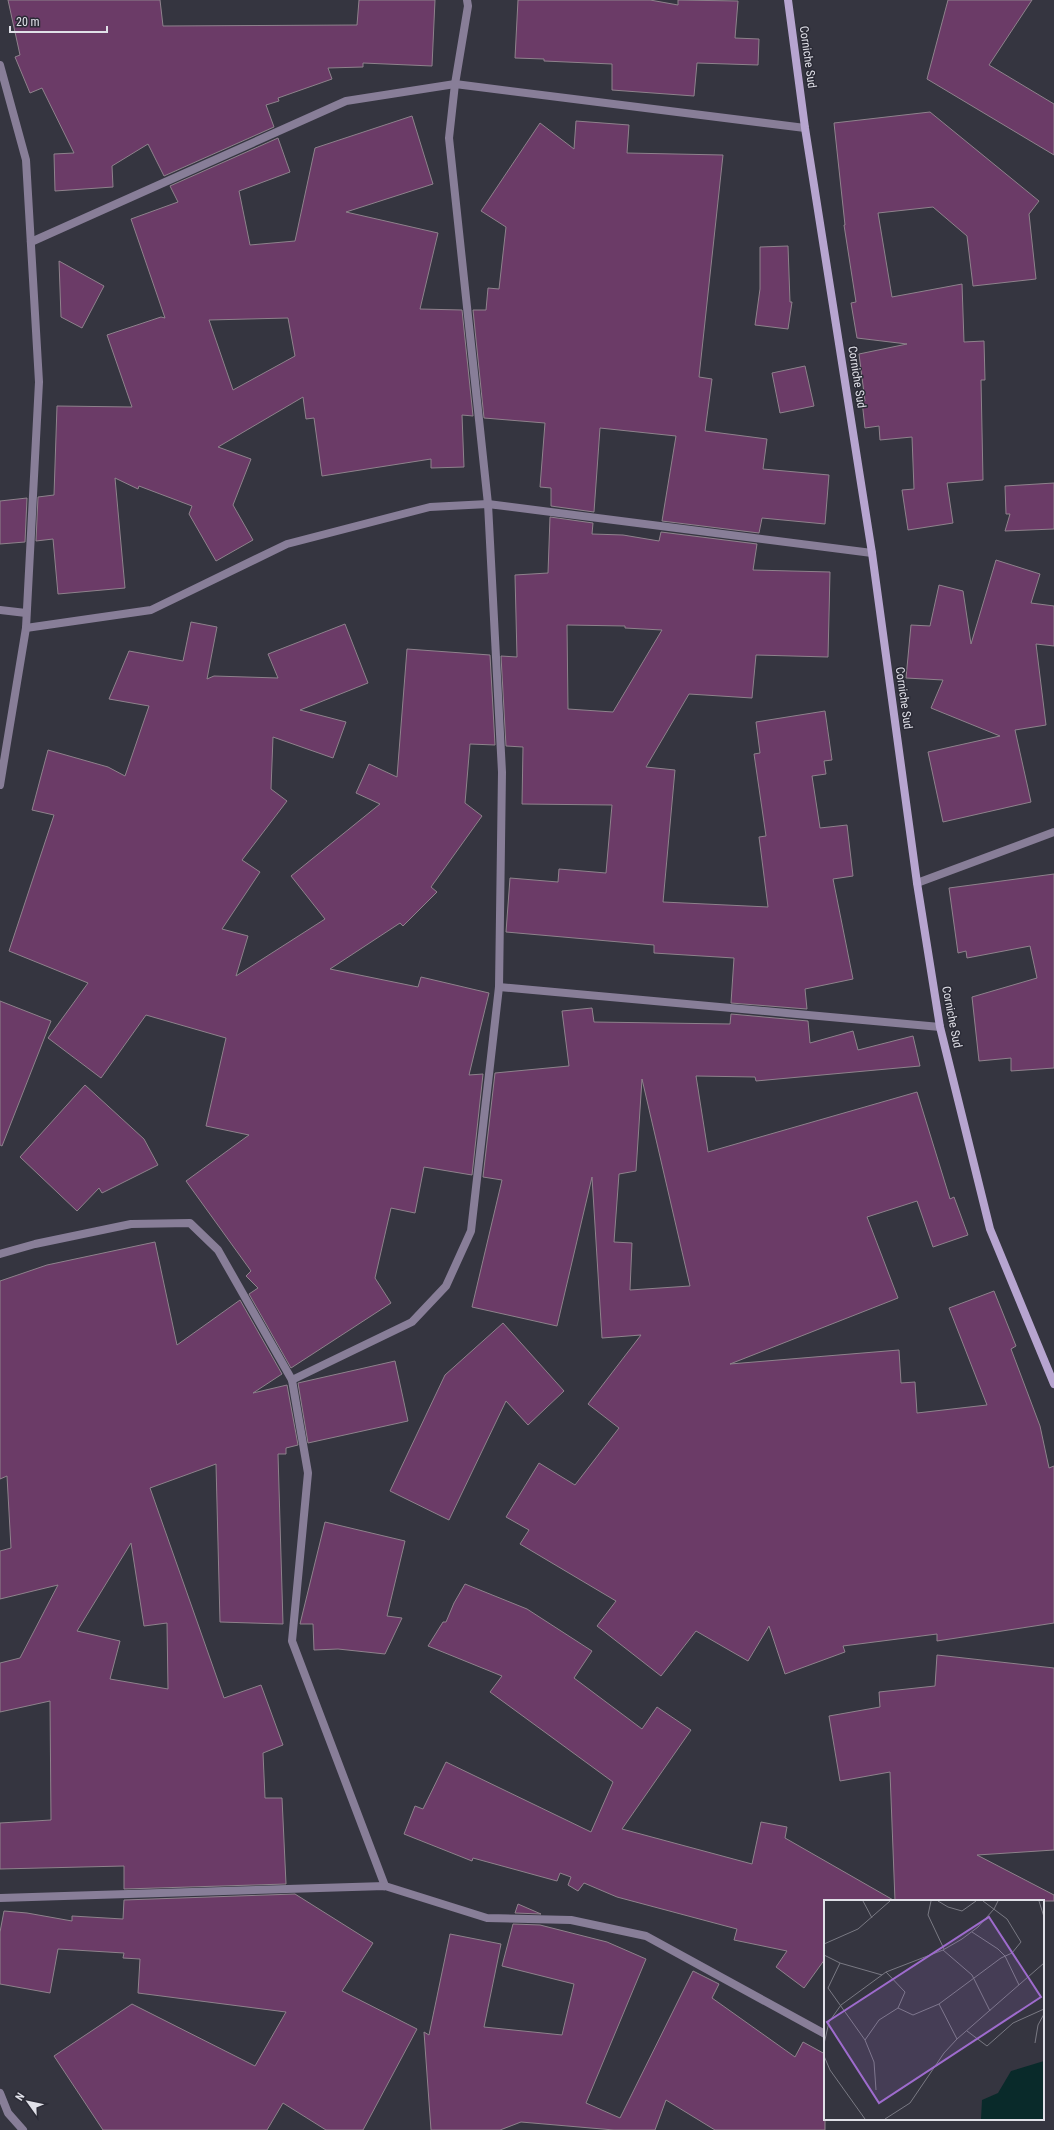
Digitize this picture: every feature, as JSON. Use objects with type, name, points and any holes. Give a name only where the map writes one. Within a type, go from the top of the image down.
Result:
[{"type":"main road","name":"Corniche Sud","points":[[788,0],[805,128],[872,553],[916,883],[940,1027],[990,1229],[1054,1384]]},
{"type":"street","points":[[292,1380],[412,1322],[446,1286],[471,1231],[499,987],[502,772],[488,504],[448,138],[468,6],[467,0]]},
{"type":"street","points":[[0,65],[26,160],[40,382],[26,628],[0,785]]},
{"type":"street","points":[[31,242],[346,100],[455,84],[805,128]]},
{"type":"street","points":[[26,628],[152,610],[288,544],[430,507],[488,504],[872,553]]},
{"type":"street","points":[[0,610],[26,612]]},
{"type":"street","points":[[916,883],[1054,832]]},
{"type":"street","points":[[499,987],[940,1027]]},
{"type":"street","points":[[0,1254],[131,1224],[190,1223],[218,1250],[292,1380],[308,1473],[292,1641],[385,1886]]},
{"type":"street","points":[[0,1898],[385,1886],[487,1918],[571,1920],[646,1936],[824,2033]]},
{"type":"street","points":[[0,2093],[4,2114],[23,2130]]},
{"type":"building","points":[[8,0],[160,0],[163,26],[357,25],[359,0],[435,0],[432,66],[363,63],[363,67],[328,68],[332,79],[278,98],[279,101],[266,105],[274,127],[164,176],[148,144],[112,166],[113,187],[55,191],[54,154],[74,153],[42,88],[30,93],[15,57],[20,55]]},
{"type":"building","points":[[518,0],[650,0],[678,5],[678,0],[738,1],[735,38],[759,39],[758,65],[697,63],[694,96],[612,90],[612,64],[544,61],[544,59],[515,58]]},
{"type":"building","points":[[948,0],[1032,0],[989,65],[1054,104],[1054,155],[927,79]]},
{"type":"building","points":[[930,112],[1039,201],[1029,214],[1036,279],[973,286],[967,236],[933,207],[878,213],[892,297],[962,284],[964,342],[984,341],[985,380],[981,380],[983,480],[947,483],[953,523],[908,530],[902,490],[914,489],[912,437],[880,440],[879,426],[865,428],[862,401],[865,401],[859,354],[907,344],[857,338],[851,303],[856,302],[844,225],[834,123]]},
{"type":"building","points":[[412,116],[433,184],[346,212],[438,233],[420,309],[462,310],[473,416],[462,415],[464,467],[431,468],[431,459],[322,476],[314,418],[306,419],[303,397],[218,447],[251,459],[233,505],[253,540],[216,561],[189,514],[192,506],[139,486],[138,489],[115,478],[125,588],[58,594],[53,539],[36,541],[38,497],[54,495],[57,406],[132,407],[107,335],[161,317],[165,318],[131,219],[178,202],[170,186],[278,138],[290,172],[239,191],[250,245],[295,241],[315,148]],"holes":[[[288,318],[295,356],[233,390],[209,320]]]},
{"type":"building","points":[[576,121],[629,125],[627,153],[723,155],[699,377],[712,379],[705,431],[767,439],[763,469],[829,475],[825,524],[762,518],[759,533],[662,521],[676,436],[600,428],[594,512],[551,506],[551,488],[540,487],[545,423],[484,418],[473,310],[486,310],[488,288],[499,289],[506,227],[481,211],[540,123],[574,149]]},
{"type":"building","points":[[788,246],[790,302],[792,302],[788,329],[755,325],[760,289],[760,247]]},
{"type":"building","points":[[59,261],[104,286],[82,328],[61,317]]},
{"type":"building","points":[[805,366],[814,406],[780,413],[772,373]]},
{"type":"building","points":[[1054,483],[1054,529],[1005,531],[1010,514],[1006,514],[1005,486]]},
{"type":"building","points":[[27,498],[25,542],[0,544],[0,501]]},
{"type":"building","points":[[550,517],[593,523],[592,534],[623,535],[659,541],[661,532],[757,544],[753,570],[830,572],[828,657],[756,655],[752,698],[689,694],[646,767],[675,770],[663,902],[768,907],[759,837],[766,836],[754,754],[760,753],[756,722],[825,711],[832,760],[824,761],[826,774],[812,776],[820,828],[847,825],[853,876],[833,879],[853,979],[805,989],[807,1009],[731,1003],[734,958],[654,953],[654,945],[506,932],[510,878],[558,882],[559,869],[606,873],[612,805],[522,804],[523,747],[506,746],[501,656],[517,657],[515,575],[548,573]],"holes":[[[567,625],[625,626],[625,628],[662,630],[613,712],[568,709]]]},
{"type":"building","points":[[996,560],[1040,574],[1031,603],[1054,606],[1054,646],[1036,644],[1046,725],[1015,730],[1031,802],[943,822],[928,752],[1000,736],[931,708],[943,680],[906,678],[911,625],[930,626],[939,585],[963,591],[971,644]]},
{"type":"building","points":[[191,622],[217,627],[207,679],[214,676],[278,678],[268,654],[345,624],[368,683],[300,710],[346,722],[333,758],[273,737],[271,789],[287,801],[242,860],[260,872],[222,929],[248,936],[236,976],[325,919],[291,876],[380,804],[356,793],[369,764],[397,777],[407,649],[490,655],[495,745],[470,744],[465,803],[482,816],[431,887],[437,892],[403,926],[400,923],[330,969],[418,987],[421,977],[489,993],[469,1075],[483,1074],[472,1175],[424,1167],[415,1213],[391,1208],[375,1278],[391,1303],[291,1368],[249,1294],[258,1288],[246,1276],[251,1271],[186,1181],[249,1135],[206,1126],[226,1038],[146,1015],[101,1078],[48,1038],[88,983],[9,951],[54,815],[32,810],[48,750],[108,767],[125,776],[149,706],[109,699],[129,651],[183,661]]},
{"type":"building","points":[[1054,874],[1054,1068],[1011,1071],[1011,1058],[979,1061],[972,997],[1037,978],[1030,946],[967,958],[966,951],[958,953],[949,888]]},
{"type":"building","points":[[0,1001],[51,1021],[2,1146],[0,1145]]},
{"type":"building","points":[[592,1008],[594,1022],[730,1024],[731,1014],[808,1021],[810,1043],[853,1031],[858,1050],[913,1036],[920,1066],[756,1081],[755,1077],[696,1076],[708,1152],[917,1092],[950,1199],[954,1197],[968,1235],[933,1247],[917,1201],[867,1217],[898,1298],[730,1364],[899,1350],[901,1383],[915,1382],[917,1413],[987,1405],[949,1308],[994,1291],[1016,1346],[1011,1349],[1040,1426],[1049,1468],[1054,1466],[1054,1623],[937,1641],[937,1634],[843,1646],[845,1652],[785,1674],[769,1626],[748,1661],[696,1631],[661,1676],[597,1626],[616,1601],[520,1544],[529,1530],[506,1517],[539,1463],[575,1485],[619,1428],[588,1404],[641,1335],[602,1338],[592,1177],[557,1326],[472,1307],[502,1180],[483,1177],[495,1073],[569,1066],[562,1011]],"holes":[[[642,1079],[690,1286],[630,1290],[632,1243],[614,1242],[619,1174],[636,1171]]]},
{"type":"building","points":[[85,1085],[144,1139],[158,1165],[102,1193],[99,1188],[77,1211],[20,1157]]},
{"type":"building","points":[[155,1242],[177,1345],[240,1300],[282,1374],[253,1393],[287,1385],[298,1445],[286,1448],[286,1454],[278,1454],[283,1624],[220,1622],[216,1464],[150,1488],[224,1698],[261,1685],[283,1745],[263,1753],[265,1798],[282,1798],[286,1884],[124,1889],[124,1866],[0,1869],[0,1823],[51,1820],[50,1701],[0,1712],[0,1663],[20,1658],[58,1585],[0,1599],[0,1551],[11,1548],[7,1476],[0,1479],[0,1281],[47,1265]],"holes":[[[131,1543],[144,1626],[167,1623],[168,1689],[110,1679],[120,1641],[77,1631]]]},
{"type":"building","points":[[503,1323],[564,1391],[528,1425],[506,1401],[449,1520],[390,1491],[445,1375]]},
{"type":"building","points":[[395,1361],[408,1421],[308,1443],[298,1383]]},
{"type":"building","points":[[325,1522],[405,1541],[387,1616],[402,1618],[385,1654],[338,1649],[314,1650],[313,1624],[300,1624]]},
{"type":"building","points":[[465,1584],[527,1609],[592,1651],[574,1678],[642,1729],[657,1707],[691,1730],[622,1829],[752,1864],[761,1822],[787,1827],[785,1838],[893,1900],[824,1900],[824,1960],[804,1988],[776,1967],[787,1951],[734,1940],[737,1929],[617,1897],[584,1883],[578,1891],[568,1885],[571,1877],[560,1873],[557,1881],[473,1858],[472,1861],[404,1834],[415,1806],[423,1809],[446,1762],[591,1832],[613,1782],[490,1692],[502,1676],[428,1646],[443,1622],[446,1622],[454,1603]]},
{"type":"building","points":[[937,1655],[1054,1668],[1054,1850],[977,1855],[1054,1895],[1054,1901],[895,1900],[890,1772],[840,1781],[829,1716],[880,1707],[879,1692],[935,1686]]},
{"type":"building","points":[[295,1894],[373,1943],[342,1991],[417,2029],[363,2130],[326,2130],[283,2103],[267,2130],[103,2130],[54,2056],[132,2004],[255,2066],[286,2012],[138,1993],[140,1959],[123,1958],[124,1953],[58,1949],[50,1993],[0,1984],[0,1932],[4,1911],[27,1913],[72,1921],[72,1916],[123,1919],[124,1900]]},
{"type":"building","points":[[518,1904],[541,1914],[515,1913]]},
{"type":"building","points":[[513,1924],[540,1925],[607,1942],[646,1959],[586,2103],[620,2118],[693,1971],[719,1984],[712,1998],[795,2057],[803,2042],[824,2053],[825,2130],[715,2130],[666,2100],[655,2130],[614,2130],[521,2122],[500,2130],[431,2130],[424,2032],[429,2035],[450,1934],[501,1944],[484,2027],[562,2035],[574,1984],[502,1966]]}]
